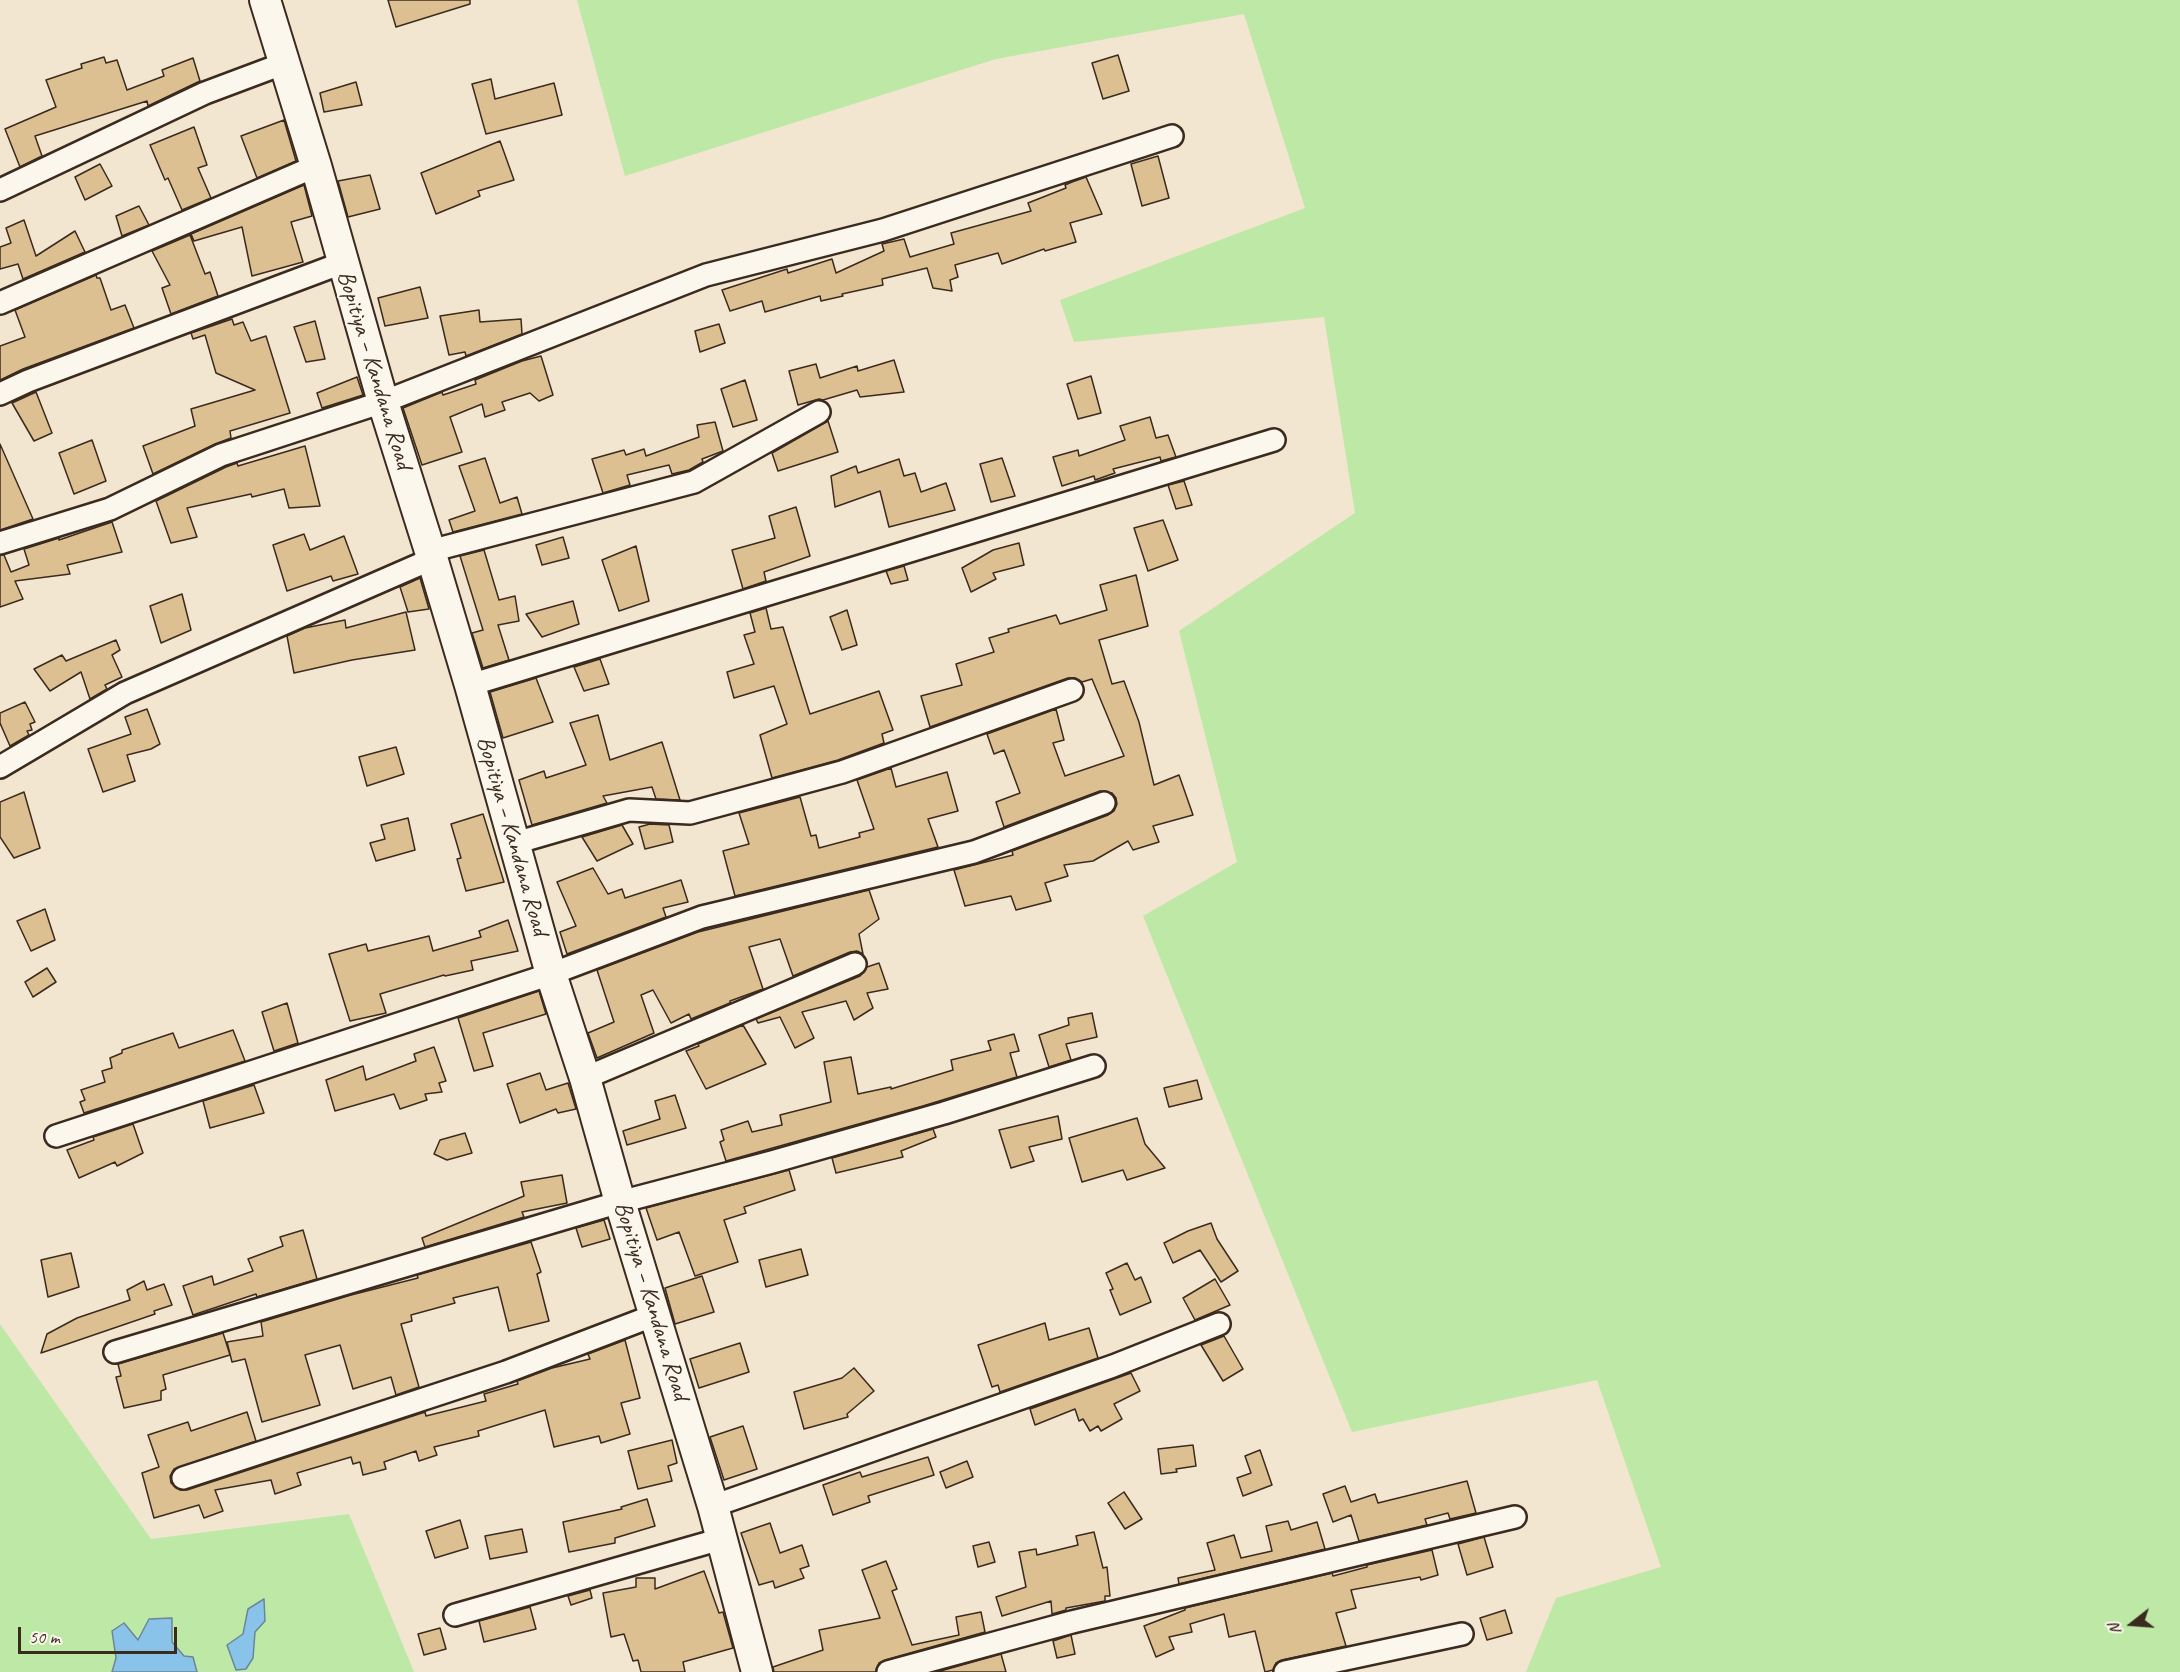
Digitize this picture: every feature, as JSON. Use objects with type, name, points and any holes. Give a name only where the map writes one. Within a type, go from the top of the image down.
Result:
[{"type":"street","name":"Bopitiya – Kandana Road","points":[[265,0],[316,166],[383,402],[470,685],[551,974],[585,1078],[620,1202],[713,1506],[758,1672]]},
{"type":"street","points":[[0,190],[205,93],[285,63]]},
{"type":"street","points":[[0,543],[110,509],[221,455],[383,402],[706,275],[883,230],[1172,136]]},
{"type":"street","points":[[0,303],[316,166]]},
{"type":"street","points":[[0,394],[28,381],[342,263]]},
{"type":"street","points":[[0,767],[125,693],[431,555],[694,482],[819,412]]},
{"type":"street","points":[[470,685],[1274,441]]},
{"type":"street","points":[[515,843],[629,810],[690,813],[820,778],[1072,690]]},
{"type":"street","points":[[56,1137],[551,974],[702,917],[974,852],[1104,803]]},
{"type":"street","points":[[585,1078],[855,964]]},
{"type":"street","points":[[115,1352],[620,1202],[772,1162],[1094,1066]]},
{"type":"street","points":[[183,1478],[506,1372],[655,1315]]},
{"type":"street","points":[[713,1506],[1113,1366],[1220,1324]]},
{"type":"street","points":[[888,1672],[1072,1622],[1515,1517]]},
{"type":"street","points":[[455,1615],[721,1539]]},
{"type":"street","points":[[1285,1672],[1462,1634]]},
{"type":"green space","points":[[577,0],[2180,0],[2180,1672],[1526,1672],[1556,1598],[1661,1567],[1597,1380],[1352,1432],[1143,916],[1237,862],[1179,631],[1355,513],[1324,317],[1074,342],[1060,300],[1305,208],[1244,14],[996,59],[625,176]]},
{"type":"green space","points":[[0,1324],[151,1539],[349,1514],[414,1672],[0,1672]]},
{"type":"water","points":[[264,1599],[265,1621],[255,1632],[253,1658],[246,1669],[236,1670],[227,1645],[243,1634],[248,1609]]},
{"type":"water","points":[[172,1618],[172,1642],[184,1656],[193,1657],[197,1672],[112,1672],[116,1658],[112,1631],[124,1623],[138,1640],[149,1619]]},
{"type":"building","points":[[388,0],[470,0],[470,4],[396,27]]},
{"type":"building","points":[[1118,55],[1129,91],[1103,99],[1092,63]]},
{"type":"building","points":[[104,57],[106,63],[117,60],[127,90],[164,76],[162,70],[193,58],[200,81],[148,106],[147,101],[35,136],[42,156],[20,167],[5,129],[56,107],[46,80],[82,68],[81,64]]},
{"type":"building","points":[[491,79],[495,99],[554,83],[562,115],[486,134],[472,84]]},
{"type":"building","points":[[356,82],[362,105],[324,112],[320,93]]},
{"type":"building","points":[[284,120],[296,161],[257,178],[241,136]]},
{"type":"building","points":[[194,127],[207,165],[198,168],[211,198],[182,210],[168,178],[165,180],[150,145]]},
{"type":"building","points":[[500,141],[514,180],[478,191],[480,196],[436,214],[421,173]]},
{"type":"building","points":[[1158,156],[1169,198],[1142,206],[1131,164]]},
{"type":"building","points":[[100,164],[112,186],[85,200],[75,177]]},
{"type":"building","points":[[370,175],[380,209],[348,217],[338,181]]},
{"type":"building","points":[[1086,177],[1102,214],[1070,223],[1076,242],[1045,251],[1044,249],[1002,264],[998,253],[955,265],[958,277],[950,280],[952,291],[933,288],[927,268],[882,279],[883,285],[842,294],[843,296],[821,301],[820,296],[765,312],[762,301],[730,311],[722,290],[787,269],[788,273],[832,259],[836,273],[884,251],[882,244],[904,239],[910,257],[954,244],[951,233],[1031,211],[1028,203],[1066,188],[1065,185]]},
{"type":"building","points":[[304,185],[312,216],[291,222],[303,262],[252,276],[242,227],[194,241],[191,234]]},
{"type":"building","points":[[139,206],[149,225],[122,236],[116,216]]},
{"type":"building","points":[[24,220],[36,256],[75,231],[85,252],[23,279],[18,264],[0,269],[0,247],[11,243],[6,228]]},
{"type":"building","points":[[190,235],[205,274],[210,272],[218,296],[171,314],[162,288],[170,285],[152,251]]},
{"type":"building","points":[[96,275],[100,278],[111,310],[125,305],[134,328],[23,369],[0,380],[0,346],[25,337],[15,310]]},
{"type":"building","points":[[420,287],[428,318],[385,326],[378,298]]},
{"type":"building","points":[[479,310],[480,322],[521,319],[522,334],[466,356],[465,352],[449,355],[440,316]]},
{"type":"building","points":[[232,319],[234,325],[243,322],[251,341],[266,336],[290,413],[230,431],[231,438],[153,474],[143,446],[195,426],[191,409],[255,390],[216,373],[205,335],[193,339],[191,333]]},
{"type":"building","points":[[315,321],[325,359],[306,362],[294,327]]},
{"type":"building","points":[[719,324],[725,343],[700,352],[695,331]]},
{"type":"building","points":[[541,356],[553,395],[539,401],[530,393],[502,402],[505,410],[485,417],[482,404],[450,417],[462,452],[422,465],[403,408],[442,392],[443,395],[476,384],[475,380]]},
{"type":"building","points":[[894,360],[904,392],[860,397],[857,390],[798,405],[789,371],[816,364],[820,378],[857,366],[858,371]]},
{"type":"building","points":[[1091,376],[1101,413],[1078,419],[1067,384]]},
{"type":"building","points":[[357,377],[363,395],[322,408],[317,393]]},
{"type":"building","points":[[745,380],[757,420],[733,427],[721,389]]},
{"type":"building","points":[[36,392],[52,433],[34,441],[12,403]]},
{"type":"building","points":[[1150,417],[1156,438],[1168,435],[1176,457],[1161,461],[1160,457],[1113,469],[1115,473],[1095,480],[1094,476],[1062,486],[1053,457],[1078,450],[1079,456],[1125,440],[1120,426]]},
{"type":"building","points":[[828,421],[838,452],[778,471],[772,453]]},
{"type":"building","points":[[715,422],[723,451],[702,459],[703,462],[689,470],[672,474],[669,465],[627,475],[630,485],[603,493],[592,459],[624,450],[626,455],[644,449],[646,456],[699,437],[697,425]]},
{"type":"building","points":[[92,440],[106,481],[74,494],[59,453]]},
{"type":"building","points":[[0,444],[33,519],[0,530]]},
{"type":"building","points":[[305,446],[320,506],[289,508],[284,489],[187,508],[197,537],[171,543],[156,501],[226,467],[237,463],[238,466]]},
{"type":"building","points":[[485,458],[500,503],[517,497],[522,514],[453,532],[449,520],[475,511],[459,466]]},
{"type":"building","points":[[1002,458],[1015,496],[991,502],[980,464]]},
{"type":"building","points":[[899,459],[904,476],[915,473],[921,492],[946,483],[955,510],[889,527],[880,491],[835,507],[831,476],[856,466],[858,473]]},
{"type":"building","points":[[1184,481],[1192,505],[1176,509],[1168,485]]},
{"type":"building","points":[[796,507],[810,556],[764,572],[766,581],[743,589],[732,550],[775,538],[769,516]]},
{"type":"building","points":[[1163,520],[1178,560],[1148,571],[1134,528]]},
{"type":"building","points":[[112,522],[122,552],[67,565],[70,574],[15,581],[23,599],[0,607],[0,555],[4,555],[11,572],[29,565],[24,549]]},
{"type":"building","points":[[304,534],[310,550],[344,536],[358,574],[333,581],[331,576],[287,591],[273,545]]},
{"type":"building","points":[[563,537],[569,558],[542,565],[536,545]]},
{"type":"building","points":[[1019,543],[1024,565],[993,573],[996,579],[971,592],[962,568],[993,550]]},
{"type":"building","points":[[636,546],[649,601],[619,611],[602,560]]},
{"type":"building","points":[[484,550],[499,600],[515,596],[519,621],[498,625],[509,660],[483,668],[472,633],[483,630],[460,556]]},
{"type":"building","points":[[904,566],[908,580],[891,584],[886,571]]},
{"type":"building","points":[[1136,575],[1148,626],[1099,640],[1112,684],[1124,681],[1139,722],[1154,785],[1179,775],[1193,815],[1153,826],[1159,842],[1133,850],[1128,841],[1093,861],[1064,865],[1068,876],[1045,883],[1051,901],[1016,910],[1011,896],[965,906],[954,870],[1013,855],[1012,851],[1108,815],[1114,811],[1117,804],[1112,793],[1100,791],[1004,827],[996,802],[1020,793],[1004,750],[994,754],[987,734],[1056,709],[1064,740],[1053,743],[1065,776],[1124,756],[1092,679],[1082,682],[1075,678],[1068,678],[930,727],[921,696],[962,685],[956,664],[994,652],[989,638],[1009,632],[1008,629],[1056,615],[1060,624],[1107,610],[1100,585]]},
{"type":"building","points":[[420,578],[429,609],[408,612],[400,587]]},
{"type":"building","points":[[182,594],[191,630],[161,643],[150,606]]},
{"type":"building","points":[[573,601],[579,624],[542,637],[526,614]]},
{"type":"building","points":[[766,608],[771,629],[783,627],[810,714],[879,691],[893,730],[882,734],[884,743],[838,760],[772,778],[760,735],[787,724],[774,686],[734,698],[727,672],[754,664],[744,635],[755,632],[750,613]]},
{"type":"building","points":[[847,610],[857,645],[842,650],[830,617]]},
{"type":"building","points":[[406,612],[415,650],[352,660],[294,673],[287,636],[305,628],[345,620],[346,628]]},
{"type":"building","points":[[116,640],[120,650],[112,655],[122,677],[105,685],[107,689],[90,699],[81,672],[50,691],[34,669],[62,655],[66,661]]},
{"type":"building","points":[[600,659],[609,684],[584,691],[574,667]]},
{"type":"building","points":[[536,678],[553,722],[503,738],[490,692]]},
{"type":"building","points":[[25,702],[35,722],[30,724],[32,730],[27,731],[29,735],[10,746],[0,723],[0,713]]},
{"type":"building","points":[[147,709],[160,744],[151,749],[127,755],[135,781],[103,792],[88,749],[131,734],[125,717]]},
{"type":"building","points":[[598,715],[610,760],[662,742],[680,800],[656,799],[652,787],[603,796],[607,803],[532,825],[519,780],[544,771],[546,778],[586,765],[570,723]]},
{"type":"building","points":[[396,747],[404,774],[367,786],[359,757]]},
{"type":"building","points":[[891,768],[896,787],[947,772],[958,811],[928,819],[938,847],[735,896],[723,851],[749,844],[739,813],[800,797],[811,836],[816,835],[819,848],[860,837],[859,833],[874,829],[857,780]]},
{"type":"building","points":[[24,792],[40,848],[14,858],[0,837],[0,802]]},
{"type":"building","points":[[483,814],[504,882],[466,891],[457,859],[461,858],[451,824]]},
{"type":"building","points":[[408,818],[415,850],[376,861],[370,843],[385,839],[381,825]]},
{"type":"building","points":[[650,824],[669,825],[673,842],[645,849],[639,827]]},
{"type":"building","points":[[622,825],[633,844],[597,861],[582,837]]},
{"type":"building","points":[[593,868],[608,894],[622,889],[625,898],[681,880],[688,902],[663,908],[666,917],[567,954],[560,932],[576,926],[557,882]]},
{"type":"building","points":[[869,890],[879,919],[859,934],[863,954],[857,951],[850,952],[793,976],[780,939],[749,947],[763,989],[691,1019],[689,1014],[671,1023],[653,990],[641,995],[654,1033],[597,1058],[588,1033],[614,1022],[597,970],[698,932]]},
{"type":"building","points":[[45,909],[55,940],[31,951],[17,921]]},
{"type":"building","points":[[508,920],[518,951],[471,961],[473,970],[444,975],[380,994],[386,1013],[350,1021],[329,954],[366,944],[368,951],[429,936],[433,951],[481,937],[479,931]]},
{"type":"building","points":[[879,963],[888,989],[867,993],[873,1008],[854,1020],[846,1001],[802,1012],[814,1038],[795,1048],[780,1017],[758,1023],[756,1019],[860,976],[867,967]]},
{"type":"building","points":[[47,968],[56,982],[33,997],[25,982]]},
{"type":"building","points":[[539,991],[546,1014],[483,1033],[493,1066],[474,1071],[458,1018]]},
{"type":"building","points":[[287,1003],[298,1043],[274,1051],[262,1012]]},
{"type":"building","points":[[1092,1013],[1097,1037],[1066,1044],[1071,1060],[1049,1067],[1039,1035],[1069,1025],[1068,1018]]},
{"type":"building","points":[[743,1025],[766,1064],[706,1089],[686,1051]]},
{"type":"building","points":[[233,1030],[245,1061],[84,1113],[80,1102],[85,1100],[81,1090],[105,1082],[102,1071],[112,1068],[110,1058],[122,1053],[122,1050],[173,1033],[179,1048]]},
{"type":"building","points":[[1014,1034],[1019,1051],[1010,1053],[1017,1077],[726,1161],[720,1142],[724,1140],[721,1130],[748,1121],[752,1132],[782,1125],[780,1115],[831,1102],[824,1062],[851,1057],[858,1094],[891,1087],[891,1089],[953,1070],[951,1060],[991,1050],[988,1041]]},
{"type":"building","points":[[434,1047],[446,1081],[439,1083],[442,1092],[425,1094],[427,1100],[400,1109],[394,1094],[335,1111],[326,1080],[363,1066],[366,1080],[416,1061],[414,1054]]},
{"type":"building","points":[[540,1073],[546,1090],[568,1083],[576,1109],[558,1113],[556,1109],[520,1123],[507,1084]]},
{"type":"building","points":[[1197,1080],[1202,1099],[1169,1107],[1164,1088]]},
{"type":"building","points":[[254,1085],[264,1113],[210,1128],[203,1101]]},
{"type":"building","points":[[675,1095],[686,1128],[627,1145],[623,1131],[660,1119],[655,1101]]},
{"type":"building","points":[[1058,1116],[1062,1139],[1029,1147],[1034,1161],[1011,1168],[999,1130]]},
{"type":"building","points":[[1137,1118],[1145,1144],[1165,1168],[1127,1180],[1123,1170],[1082,1182],[1069,1138]]},
{"type":"building","points":[[133,1124],[143,1153],[117,1166],[115,1162],[79,1178],[67,1150],[94,1140],[93,1137]]},
{"type":"building","points":[[933,1129],[936,1137],[901,1151],[903,1157],[836,1173],[832,1158]]},
{"type":"building","points":[[465,1133],[472,1153],[447,1160],[434,1154],[440,1140]]},
{"type":"building","points":[[789,1170],[795,1190],[744,1207],[746,1213],[724,1220],[738,1262],[695,1276],[679,1232],[657,1240],[646,1208]]},
{"type":"building","points":[[562,1175],[567,1203],[522,1212],[524,1217],[425,1247],[422,1238],[524,1196],[521,1182]]},
{"type":"building","points":[[604,1220],[610,1239],[582,1247],[576,1228]]},
{"type":"building","points":[[1211,1223],[1217,1239],[1238,1271],[1221,1282],[1200,1250],[1173,1263],[1164,1243]]},
{"type":"building","points":[[303,1230],[317,1279],[257,1297],[256,1294],[193,1315],[183,1286],[212,1276],[214,1285],[253,1271],[248,1259],[283,1246],[280,1237]]},
{"type":"building","points":[[531,1242],[541,1272],[537,1274],[549,1321],[509,1331],[498,1287],[453,1298],[455,1303],[411,1315],[412,1321],[401,1324],[419,1387],[396,1395],[391,1377],[353,1389],[340,1345],[305,1355],[320,1405],[262,1422],[245,1359],[232,1362],[227,1342],[263,1336],[261,1322],[418,1278],[417,1275]]},
{"type":"building","points":[[801,1249],[808,1275],[766,1287],[759,1260]]},
{"type":"building","points":[[71,1253],[79,1287],[48,1297],[41,1260]]},
{"type":"building","points":[[1127,1263],[1135,1280],[1141,1277],[1151,1302],[1120,1315],[1106,1273]]},
{"type":"building","points":[[702,1276],[714,1312],[675,1324],[665,1288]]},
{"type":"building","points":[[1215,1279],[1230,1305],[1195,1320],[1183,1298]]},
{"type":"building","points":[[144,1281],[147,1290],[164,1284],[172,1305],[154,1311],[155,1314],[41,1353],[47,1334],[77,1318],[130,1300],[127,1290]]},
{"type":"building","points":[[1045,1323],[1049,1340],[1089,1328],[1098,1358],[1000,1392],[998,1385],[992,1387],[978,1345]]},
{"type":"building","points":[[223,1333],[230,1355],[163,1375],[166,1389],[161,1391],[161,1400],[124,1408],[116,1377],[121,1376],[118,1364]]},
{"type":"building","points":[[1224,1336],[1243,1369],[1223,1381],[1201,1345]]},
{"type":"building","points":[[625,1340],[640,1398],[621,1403],[630,1434],[601,1443],[599,1436],[554,1447],[545,1410],[478,1431],[479,1436],[434,1447],[437,1455],[419,1461],[416,1451],[384,1462],[386,1469],[363,1475],[360,1462],[353,1464],[351,1457],[297,1473],[301,1485],[275,1494],[271,1480],[215,1490],[223,1511],[204,1518],[199,1505],[154,1518],[142,1473],[159,1467],[148,1435],[188,1422],[191,1431],[247,1412],[256,1441],[174,1469],[170,1476],[171,1483],[180,1490],[187,1490],[425,1412],[426,1416],[486,1401],[484,1394],[518,1384],[517,1381],[552,1368],[590,1359],[588,1354]]},
{"type":"building","points":[[740,1343],[749,1372],[699,1388],[690,1359]]},
{"type":"building","points":[[854,1368],[874,1391],[847,1414],[848,1417],[804,1429],[794,1392],[842,1378]]},
{"type":"building","points":[[1131,1373],[1140,1391],[1114,1404],[1122,1419],[1101,1431],[1098,1426],[1090,1431],[1083,1419],[1079,1421],[1075,1409],[1035,1425],[1030,1409]]},
{"type":"building","points":[[743,1426],[757,1469],[724,1480],[710,1437]]},
{"type":"building","points":[[672,1440],[677,1463],[668,1466],[672,1481],[638,1489],[628,1451]]},
{"type":"building","points":[[1193,1445],[1196,1466],[1161,1474],[1158,1449]]},
{"type":"building","points":[[1260,1450],[1272,1485],[1243,1496],[1237,1478],[1251,1473],[1245,1456]]},
{"type":"building","points":[[928,1457],[934,1475],[868,1496],[870,1502],[833,1515],[823,1485],[860,1472],[862,1477]]},
{"type":"building","points":[[967,1461],[973,1477],[946,1488],[940,1472]]},
{"type":"building","points":[[1467,1481],[1476,1513],[1450,1519],[1448,1513],[1425,1519],[1427,1525],[1359,1541],[1351,1515],[1333,1522],[1323,1494],[1345,1486],[1351,1502],[1375,1494],[1378,1503]]},
{"type":"building","points":[[1124,1492],[1142,1519],[1125,1529],[1108,1503]]},
{"type":"building","points":[[647,1499],[655,1526],[615,1538],[615,1543],[569,1552],[563,1522],[622,1509],[621,1507]]},
{"type":"building","points":[[460,1520],[468,1548],[435,1558],[426,1531]]},
{"type":"building","points":[[1288,1521],[1291,1530],[1317,1522],[1325,1549],[1179,1584],[1178,1578],[1215,1570],[1207,1543],[1234,1535],[1241,1558],[1272,1551],[1266,1526]]},
{"type":"building","points":[[770,1523],[780,1553],[802,1545],[809,1566],[800,1569],[804,1578],[775,1588],[773,1581],[759,1585],[741,1533]]},
{"type":"building","points":[[522,1529],[527,1552],[490,1559],[485,1536]]},
{"type":"building","points":[[1094,1532],[1103,1568],[1107,1567],[1110,1596],[1105,1596],[1105,1601],[1066,1608],[1066,1610],[1052,1614],[1051,1601],[1002,1616],[996,1597],[1026,1587],[1019,1552],[1036,1549],[1037,1555],[1078,1545],[1076,1536]]},
{"type":"building","points":[[1484,1537],[1493,1567],[1467,1575],[1458,1544]]},
{"type":"building","points":[[989,1542],[995,1562],[978,1567],[973,1546]]},
{"type":"building","points":[[1432,1550],[1438,1575],[1421,1580],[1420,1577],[1351,1590],[1356,1608],[1336,1613],[1346,1646],[1282,1660],[1276,1663],[1273,1670],[1265,1672],[1255,1631],[1229,1637],[1224,1614],[1190,1624],[1192,1632],[1169,1637],[1174,1649],[1156,1657],[1144,1626],[1185,1610],[1185,1608],[1332,1573],[1333,1576],[1367,1567],[1367,1565]]},
{"type":"building","points":[[886,1561],[897,1589],[892,1591],[912,1645],[959,1635],[956,1617],[981,1612],[985,1632],[885,1660],[879,1663],[876,1672],[774,1672],[773,1667],[823,1650],[819,1630],[880,1618],[862,1570]]},
{"type":"building","points":[[704,1571],[719,1613],[723,1612],[733,1648],[683,1662],[685,1672],[641,1672],[638,1660],[633,1661],[624,1634],[611,1637],[603,1593],[636,1587],[636,1578],[655,1578],[655,1589]]},
{"type":"building","points":[[590,1590],[592,1598],[571,1605],[568,1596]]},
{"type":"building","points":[[530,1607],[536,1629],[484,1642],[479,1621]]},
{"type":"building","points":[[1505,1610],[1512,1633],[1487,1640],[1480,1618]]},
{"type":"building","points":[[440,1628],[446,1649],[424,1655],[418,1634]]},
{"type":"building","points":[[1071,1635],[1075,1654],[1057,1658],[1053,1641]]},
{"type":"building","points":[[1001,1654],[1006,1672],[937,1672]]}]
